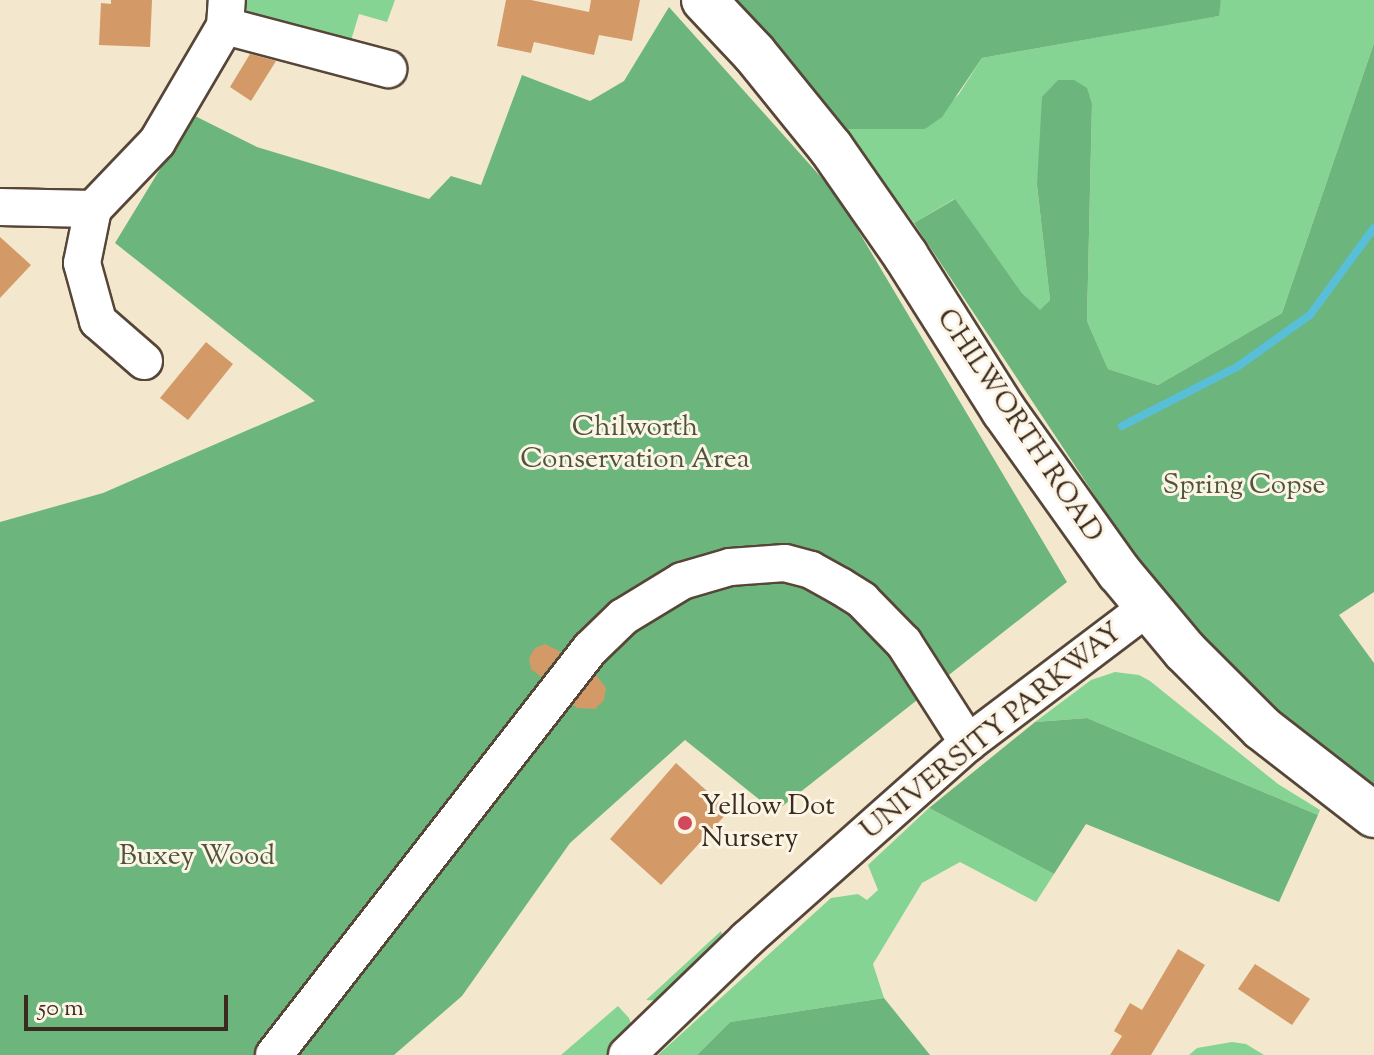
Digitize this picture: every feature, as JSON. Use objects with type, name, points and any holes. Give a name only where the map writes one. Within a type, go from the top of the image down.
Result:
[{"type":"main road","name":"CHILWORTH ROAD","points":[[704,0],[754,53],[831,148],[906,256],[1004,411],[1086,528],[1148,607],[1219,687],[1262,728],[1374,815]]},
{"type":"street","points":[[144,361],[98,321],[82,263],[93,209],[157,142],[226,13],[388,69]]},
{"type":"street","points":[[0,207],[93,209]]},
{"type":"street","points":[[274,1055],[590,649],[623,617],[682,581],[730,567],[785,563],[811,570],[840,586],[862,600],[904,643],[968,743]]},
{"type":"street","name":"UNIVERSITY PARKWAY","points":[[627,1055],[747,939],[968,743],[1148,607]]},
{"type":"green space","points":[[246,0],[395,0],[387,22],[359,14],[349,47],[256,20],[247,11]]},
{"type":"green space","points":[[726,0],[1221,0],[1219,16],[982,58],[942,117],[925,129],[843,129]]},
{"type":"green space","points":[[1221,0],[1374,0],[1374,43],[1282,313],[1158,385],[1108,369],[1087,321],[1092,104],[1037,185],[1050,300],[1040,311],[1022,293],[954,199],[914,223],[843,129],[925,129],[959,94],[982,58],[1218,16]]},
{"type":"green space","name":"Chilworth Conservation Area","points":[[669,7],[837,195],[1067,582],[775,812],[685,740],[570,843],[462,996],[394,1055],[0,1055],[0,522],[103,493],[315,401],[115,243],[193,115],[257,147],[429,199],[451,176],[481,185],[522,75],[590,101],[624,81]]},
{"type":"green space","name":"Spring Copse","points":[[1374,43],[1374,592],[1339,615],[1374,663],[1374,790],[1339,768],[1178,621],[914,223],[955,199],[1022,293],[1040,310],[1050,300],[1037,185],[1042,97],[1058,80],[1074,80],[1087,88],[1092,104],[1087,321],[1108,369],[1158,385],[1282,313]]},
{"type":"green space","points":[[1115,672],[1139,675],[1150,681],[1278,784],[1320,810],[1318,815],[1087,718],[1035,722],[1091,680]]},
{"type":"green space","points":[[1087,718],[1318,815],[1279,902],[1086,824],[1054,874],[929,808],[1035,722]]},
{"type":"green space","points":[[929,808],[1054,874],[1036,902],[960,862],[922,883],[873,964],[884,998],[730,1022],[697,1055],[658,1055],[831,898],[858,894],[867,900],[878,890],[868,865]]},
{"type":"green space","points":[[721,931],[724,940],[662,1001],[646,1000]]},
{"type":"green space","points":[[884,998],[930,1055],[697,1055],[730,1022]]},
{"type":"green space","points":[[618,1006],[629,1018],[632,1028],[608,1055],[561,1055]]},
{"type":"green space","points":[[1232,1042],[1246,1044],[1264,1055],[1189,1055],[1197,1048]]},
{"type":"building","points":[[111,0],[152,0],[150,47],[99,45],[101,3],[111,4]]},
{"type":"building","points":[[506,0],[531,0],[589,12],[591,0],[640,0],[632,41],[599,35],[594,55],[534,42],[531,53],[497,46]]},
{"type":"building","points":[[250,54],[276,61],[251,101],[230,87]]},
{"type":"building","points":[[0,237],[31,265],[0,298]]},
{"type":"building","points":[[206,342],[233,364],[188,420],[160,398]]},
{"type":"building","points":[[545,644],[561,652],[541,677],[531,669],[529,658],[535,648]]},
{"type":"building","points":[[596,675],[606,688],[604,700],[595,709],[577,708],[573,704]]},
{"type":"building","name":"Yellow Dot Nursery","points":[[676,763],[729,811],[661,885],[610,839]]},
{"type":"building","points":[[1178,949],[1205,965],[1151,1055],[1110,1055],[1122,1036],[1114,1031],[1130,1003],[1142,1010]]},
{"type":"building","points":[[1255,964],[1310,999],[1292,1025],[1238,989]]},
{"type":"waterway","points":[[1122,426],[1237,367],[1310,315],[1374,228]]},
{"type":"place","name":"Yellow Dot Nursery","points":[[685,823]]},
{"type":"park label","name":"Buxey Wood","points":[[197,857]]}]
